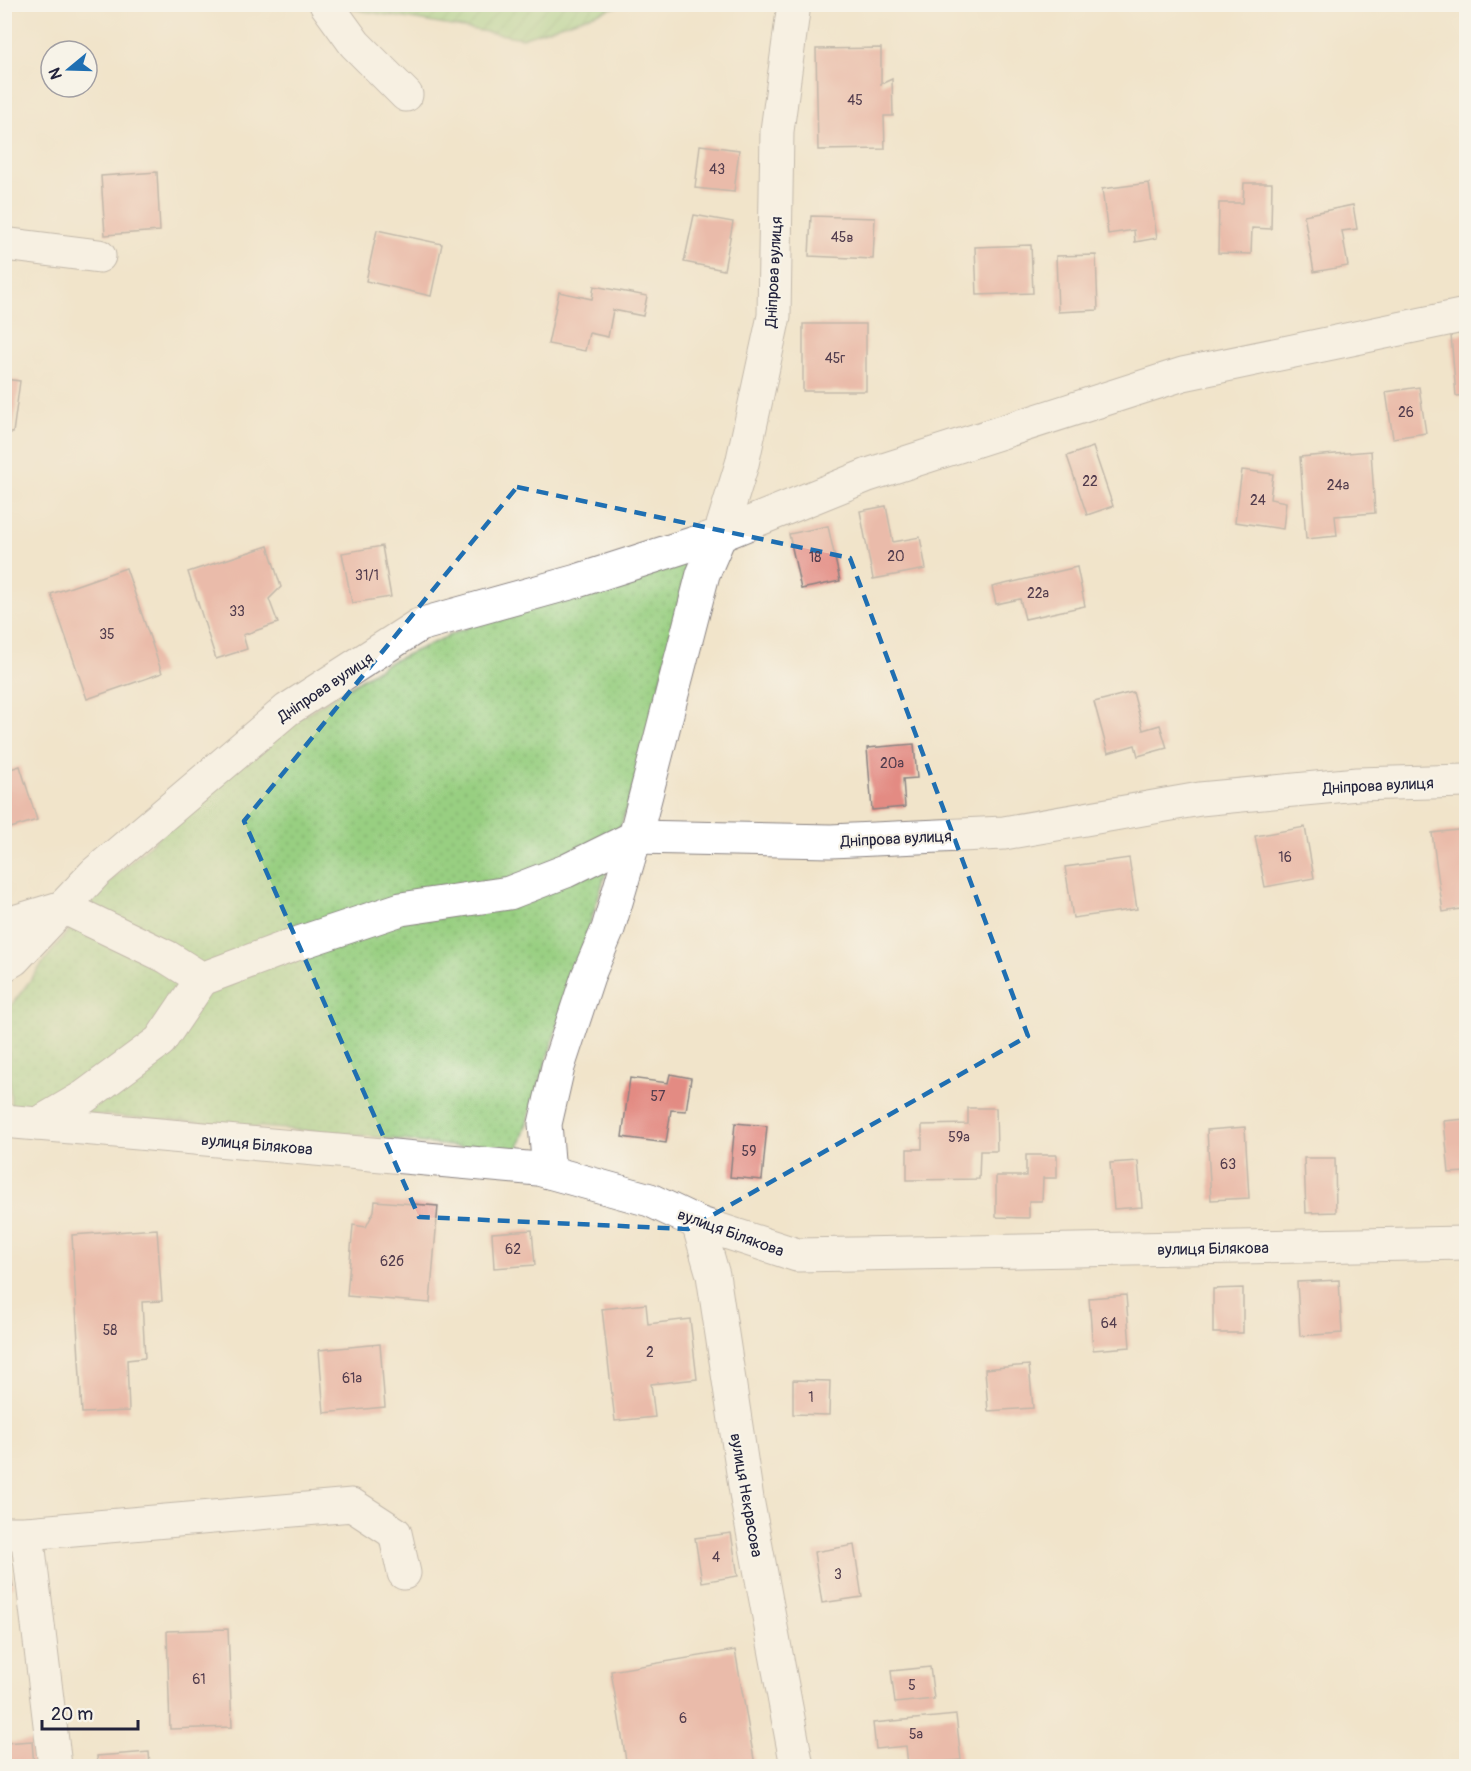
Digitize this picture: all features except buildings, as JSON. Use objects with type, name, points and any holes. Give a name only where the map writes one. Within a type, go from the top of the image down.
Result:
[{"type":"street","points":[[326,4],[355,44],[406,95]]},
{"type":"street","name":"Дніпрова вулиця","points":[[794,4],[777,131],[774,316],[742,464],[720,535],[703,574],[635,837],[831,841],[1004,833],[1200,799],[1357,784],[1467,781]]},
{"type":"street","points":[[4,244],[99,256]]},
{"type":"street","name":"Дніпрова вулиця","points":[[4,965],[15,959],[95,873],[287,710],[419,625],[577,581],[720,535],[868,476],[1183,374],[1467,315]]},
{"type":"street","points":[[38,1124],[84,1097],[160,1041],[202,979],[293,945],[401,909],[508,893],[566,871],[635,837]]},
{"type":"street","points":[[549,1172],[545,1124],[558,1067],[588,976],[608,929],[635,837]]},
{"type":"street","points":[[4,925],[63,907],[167,957],[202,979]]},
{"type":"street","name":"вулиця Білякова","points":[[4,1121],[538,1169],[650,1200],[698,1223],[797,1255],[1467,1243]]},
{"type":"street","name":"вулиця Нєкрасова","points":[[698,1223],[713,1275],[747,1499],[797,1767]]},
{"type":"street","points":[[55,1767],[16,1533],[352,1504],[395,1533],[404,1573]]},
{"type":"highlighted area","points":[[517,487],[850,558],[1028,1036],[688,1229],[419,1217],[244,821]]},
{"type":"green space","points":[[327,5],[622,5],[522,38]]},
{"type":"green space","points":[[689,559],[646,746],[517,1154],[350,1134],[11,1108],[7,1011],[59,942],[107,884],[267,738],[386,664],[502,612]]}]
